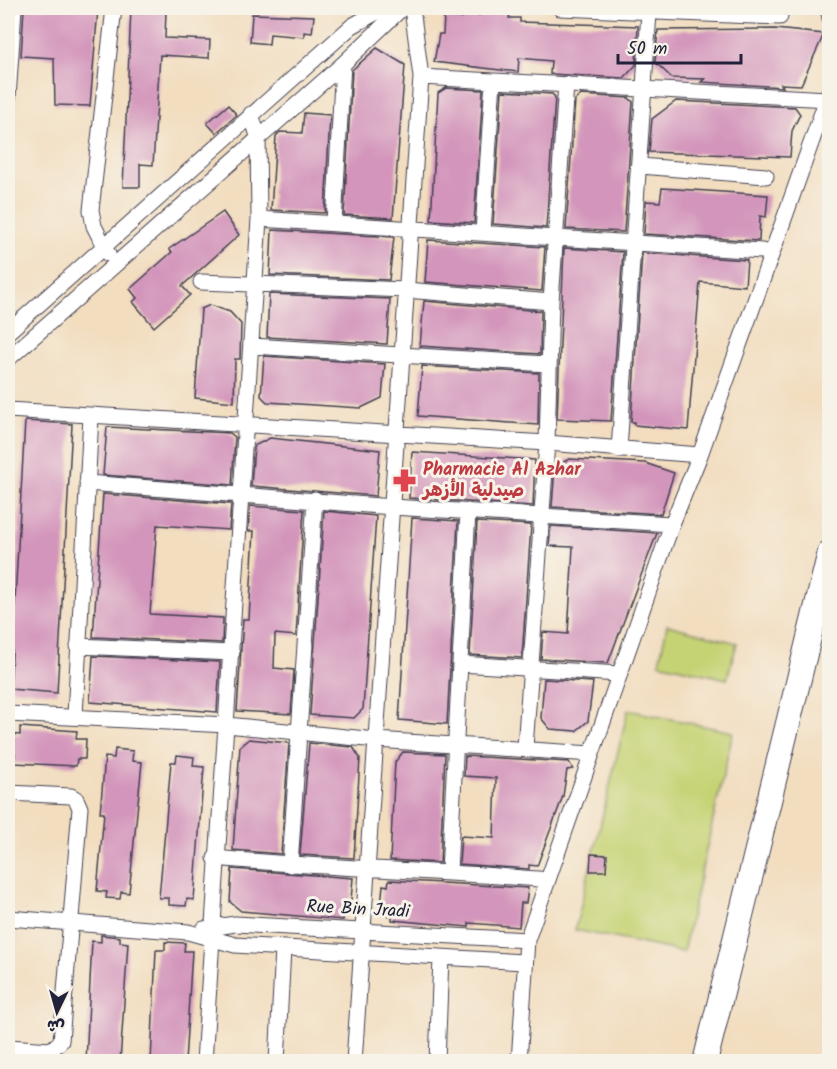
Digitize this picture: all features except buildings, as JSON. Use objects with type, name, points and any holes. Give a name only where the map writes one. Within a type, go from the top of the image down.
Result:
[{"type":"main road","points":[[705,1062],[830,552]]},
{"type":"street","points":[[8,98],[14,8]]},
{"type":"street","points":[[114,8],[91,210],[94,226],[103,248],[114,263]]},
{"type":"street","points":[[8,332],[352,26],[384,8]]},
{"type":"street","points":[[8,359],[258,136],[343,64],[402,8]]},
{"type":"street","points":[[354,1062],[420,77],[412,8]]},
{"type":"street","points":[[560,8],[780,17]]},
{"type":"street","points":[[828,8],[830,18]]},
{"type":"street","points":[[619,450],[649,13]]},
{"type":"street","points":[[334,223],[343,64]]},
{"type":"street","points":[[420,77],[645,90],[829,94],[700,455],[672,524],[527,940],[519,1062]]},
{"type":"street","points":[[483,232],[493,81]]},
{"type":"street","points":[[525,748],[547,442],[551,302],[566,84]]},
{"type":"street","points":[[204,1062],[215,858],[227,725],[260,219],[258,136],[251,114]]},
{"type":"street","points":[[640,166],[766,176]]},
{"type":"street","points":[[260,219],[762,251]]},
{"type":"street","points":[[201,282],[256,282],[406,290],[551,302]]},
{"type":"street","points":[[252,346],[548,364]]},
{"type":"street","points":[[8,410],[547,442],[619,450],[700,455]]},
{"type":"street","points":[[75,716],[91,416]]},
{"type":"street","points":[[87,483],[315,499],[392,507],[672,524]]},
{"type":"street","points":[[290,865],[315,499]]},
{"type":"street","points":[[450,871],[468,511]]},
{"type":"street","points":[[78,646],[232,652]]},
{"type":"street","points":[[460,664],[619,674]]},
{"type":"street","points":[[8,714],[227,725],[376,740],[592,754]]},
{"type":"street","points":[[8,793],[71,796],[79,802],[59,1045],[47,1050],[8,1047]]},
{"type":"street","points":[[215,858],[290,865],[450,871],[548,880]]},
{"type":"street","name":"Rue Bin Jradi","points":[[8,918],[211,933],[235,924],[527,940]]},
{"type":"street","name":"Rue Bin Jradi","points":[[211,933],[235,945],[524,962]]},
{"type":"street","points":[[277,1062],[283,949]]},
{"type":"street","points":[[437,1062],[441,957]]},
{"type":"green space","points":[[667,625],[737,643],[727,679],[659,663]]},
{"type":"green space","points":[[628,710],[733,732],[683,952],[575,930]]},
{"type":"place","name":"Pharmacie Al Azhar صيدلية الأزهر","points":[[405,480]]}]
